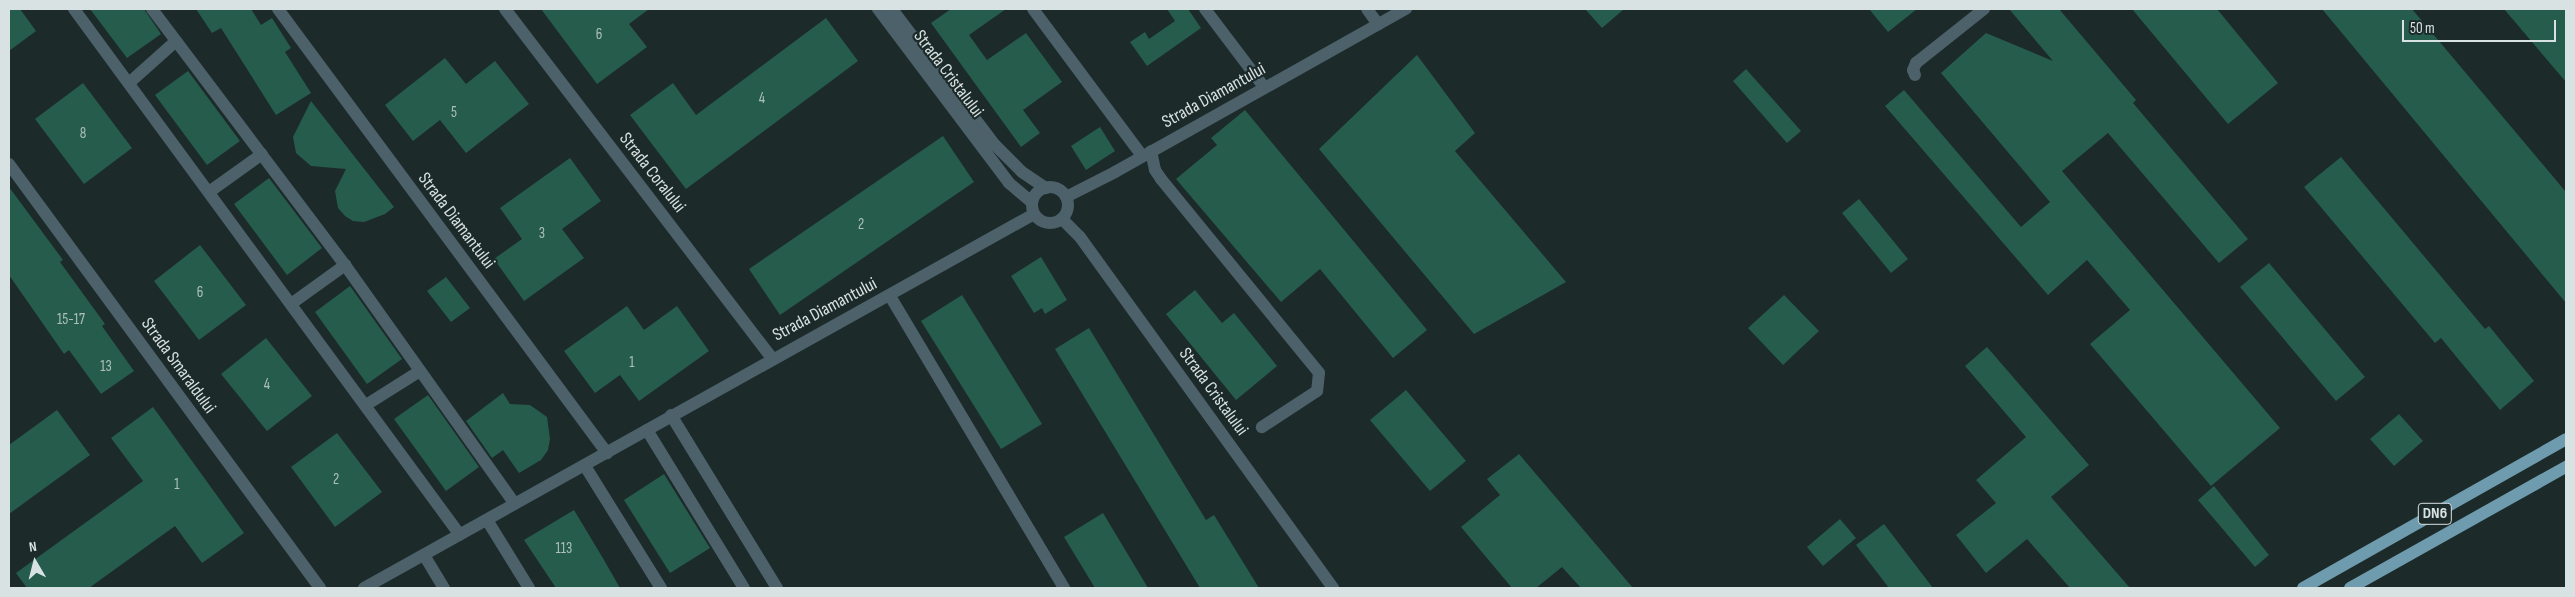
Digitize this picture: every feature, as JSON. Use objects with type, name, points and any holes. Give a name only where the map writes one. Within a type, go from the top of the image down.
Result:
[{"type":"main road","name":"DN6","points":[[2303,588],[2566,439]]},
{"type":"main road","name":"DN6","points":[[2350,588],[2566,467]]},
{"type":"street","points":[[74,9],[460,535]]},
{"type":"street","points":[[152,9],[345,265],[515,504]]},
{"type":"street","name":"Strada Diamantului","points":[[278,9],[607,453]]},
{"type":"street","name":"Strada Coralului","points":[[505,9],[772,358]]},
{"type":"street","name":"Strada Cristalului","points":[[878,9],[1009,183],[1033,208]]},
{"type":"street","name":"Strada Cristalului","points":[[892,9],[995,145],[1022,172],[1046,188]]},
{"type":"street","points":[[1032,9],[1147,154],[1161,180],[1319,373],[1317,391],[1262,427]]},
{"type":"street","points":[[1205,9],[1264,87]]},
{"type":"street","points":[[1367,9],[1378,24]]},
{"type":"street","name":"Strada Diamantului","points":[[1066,197],[1147,154],[1406,9]]},
{"type":"street","points":[[1915,76],[1913,70],[1916,63],[1984,9]]},
{"type":"street","points":[[129,83],[176,41]]},
{"type":"street","points":[[209,192],[262,154]]},
{"type":"street","name":"Strada Smaraldului","points":[[9,164],[320,588]]},
{"type":"street","points":[[1046,188],[1057,189],[1066,197],[1068,206],[1062,219],[1047,223],[1033,208],[1036,193],[1046,188]]},
{"type":"street","name":"Strada Diamantului","points":[[364,588],[585,466],[772,358],[890,296],[1033,208]]},
{"type":"street","name":"Strada Cristalului","points":[[1062,219],[1080,237],[1333,588]]},
{"type":"street","points":[[291,304],[345,265]]},
{"type":"street","points":[[890,296],[1064,588]]},
{"type":"street","points":[[366,406],[420,371]]},
{"type":"street","points":[[671,415],[777,588]]},
{"type":"street","points":[[647,430],[744,588]]},
{"type":"street","points":[[585,466],[661,588]]},
{"type":"street","points":[[487,520],[529,588]]},
{"type":"street","points":[[424,555],[444,588]]},
{"type":"building","points":[[9,9],[20,9],[36,31],[9,51]]},
{"type":"building","points":[[90,9],[144,9],[161,34],[127,58]]},
{"type":"building","points":[[196,9],[251,9],[261,25],[272,18],[291,48],[285,52],[311,93],[276,115],[221,28],[212,33]]},
{"type":"building","points":[[541,9],[649,9],[629,24],[647,47],[597,84]]},
{"type":"building","points":[[951,9],[1006,9],[969,35],[987,60],[1026,33],[1062,82],[1023,110],[1040,133],[1021,147],[931,23]]},
{"type":"building","points":[[1167,9],[1188,9],[1201,28],[1147,66],[1130,42],[1145,32],[1149,39],[1175,21]]},
{"type":"building","points":[[1585,9],[1624,9],[1602,28]]},
{"type":"building","points":[[1869,9],[1917,9],[1888,32]]},
{"type":"building","points":[[2009,9],[2059,9],[2136,100],[2133,103],[2248,239],[2219,263],[2108,133],[2062,171],[2280,428],[2211,486],[2090,344],[2130,310],[2087,260],[2048,295],[1885,106],[1904,90],[2021,227],[2050,202],[1941,73],[1986,33],[2053,61]]},
{"type":"building","points":[[2132,9],[2217,9],[2278,83],[2228,124]]},
{"type":"building","points":[[2322,9],[2412,9],[2566,192],[2566,303]]},
{"type":"building","points":[[2504,9],[2566,9],[2566,82]]},
{"type":"building","points":[[826,18],[858,61],[686,189],[630,115],[673,83],[696,115]]},
{"type":"building","points":[[1417,55],[1475,133],[1455,151],[1566,282],[1474,334],[1319,149]]},
{"type":"building","points":[[445,58],[466,84],[495,61],[529,104],[466,153],[440,120],[413,141],[385,105]]},
{"type":"building","points":[[1746,69],[1801,131],[1787,143],[1733,81]]},
{"type":"building","points":[[188,71],[240,141],[207,165],[155,95]]},
{"type":"building","points":[[83,83],[132,148],[84,184],[35,119]]},
{"type":"building","points":[[311,101],[394,207],[385,214],[364,222],[353,221],[345,216],[338,208],[335,191],[346,169],[311,166],[296,153],[293,137]]},
{"type":"building","points":[[1245,110],[1427,330],[1393,358],[1320,269],[1281,302],[1176,179],[1217,145],[1211,138]]},
{"type":"building","points":[[1100,127],[1115,151],[1086,170],[1071,146]]},
{"type":"building","points":[[943,136],[974,182],[780,315],[749,269]]},
{"type":"building","points":[[2341,157],[2485,329],[2489,326],[2534,381],[2500,410],[2441,338],[2435,343],[2304,187]]},
{"type":"building","points":[[570,158],[601,201],[562,229],[584,258],[524,301],[494,259],[522,239],[500,208]]},
{"type":"building","points":[[269,178],[322,248],[287,275],[234,204]]},
{"type":"building","points":[[9,187],[63,260],[60,262],[105,324],[102,326],[134,371],[101,394],[69,350],[64,354],[9,275]]},
{"type":"building","points":[[1859,199],[1908,259],[1891,273],[1842,213]]},
{"type":"building","points":[[200,245],[246,305],[199,340],[154,281]]},
{"type":"building","points":[[1041,257],[1067,300],[1045,314],[1042,308],[1034,313],[1011,276]]},
{"type":"building","points":[[2269,263],[2365,377],[2336,401],[2240,287]]},
{"type":"building","points":[[446,277],[470,308],[451,322],[427,291]]},
{"type":"building","points":[[350,286],[402,359],[367,384],[315,312]]},
{"type":"building","points":[[1195,290],[1222,323],[1234,313],[1277,366],[1236,400],[1166,314]]},
{"type":"building","points":[[962,295],[1042,424],[1001,449],[921,321]]},
{"type":"building","points":[[1784,295],[1819,331],[1783,365],[1748,328]]},
{"type":"building","points":[[627,306],[644,330],[677,306],[709,351],[639,401],[620,375],[595,393],[564,351]]},
{"type":"building","points":[[1089,328],[1206,520],[1214,515],[1259,588],[1200,588],[1055,349]]},
{"type":"building","points":[[266,338],[312,396],[267,431],[221,374]]},
{"type":"building","points":[[1987,347],[2089,465],[2051,497],[2130,588],[2070,588],[2027,539],[1986,573],[1956,535],[1996,503],[1976,480],[2026,437],[1965,366]]},
{"type":"building","points":[[1406,390],[1466,461],[1430,491],[1370,420]]},
{"type":"building","points":[[503,393],[510,404],[530,405],[547,417],[550,439],[548,450],[541,460],[519,473],[503,450],[492,458],[466,421]]},
{"type":"building","points":[[428,395],[479,467],[446,491],[394,419]]},
{"type":"building","points":[[153,407],[244,533],[202,563],[175,526],[89,588],[27,588],[16,573],[143,481],[111,438]]},
{"type":"building","points":[[57,410],[90,455],[9,514],[9,445]]},
{"type":"building","points":[[2399,414],[2423,441],[2394,466],[2370,439]]},
{"type":"building","points":[[337,433],[382,492],[335,527],[291,467]]},
{"type":"building","points":[[1519,454],[1633,588],[1581,588],[1562,567],[1536,588],[1512,588],[1461,527],[1500,495],[1487,479]]},
{"type":"building","points":[[664,474],[710,548],[670,573],[624,500]]},
{"type":"building","points":[[2214,486],[2269,555],[2255,567],[2198,500]]},
{"type":"building","points":[[574,510],[620,588],[556,588],[524,540]]},
{"type":"building","points":[[1103,513],[1148,588],[1095,588],[1064,537]]},
{"type":"building","points":[[1840,519],[1856,538],[1823,566],[1807,547]]},
{"type":"building","points":[[1884,524],[1933,588],[1889,588],[1856,545]]}]
